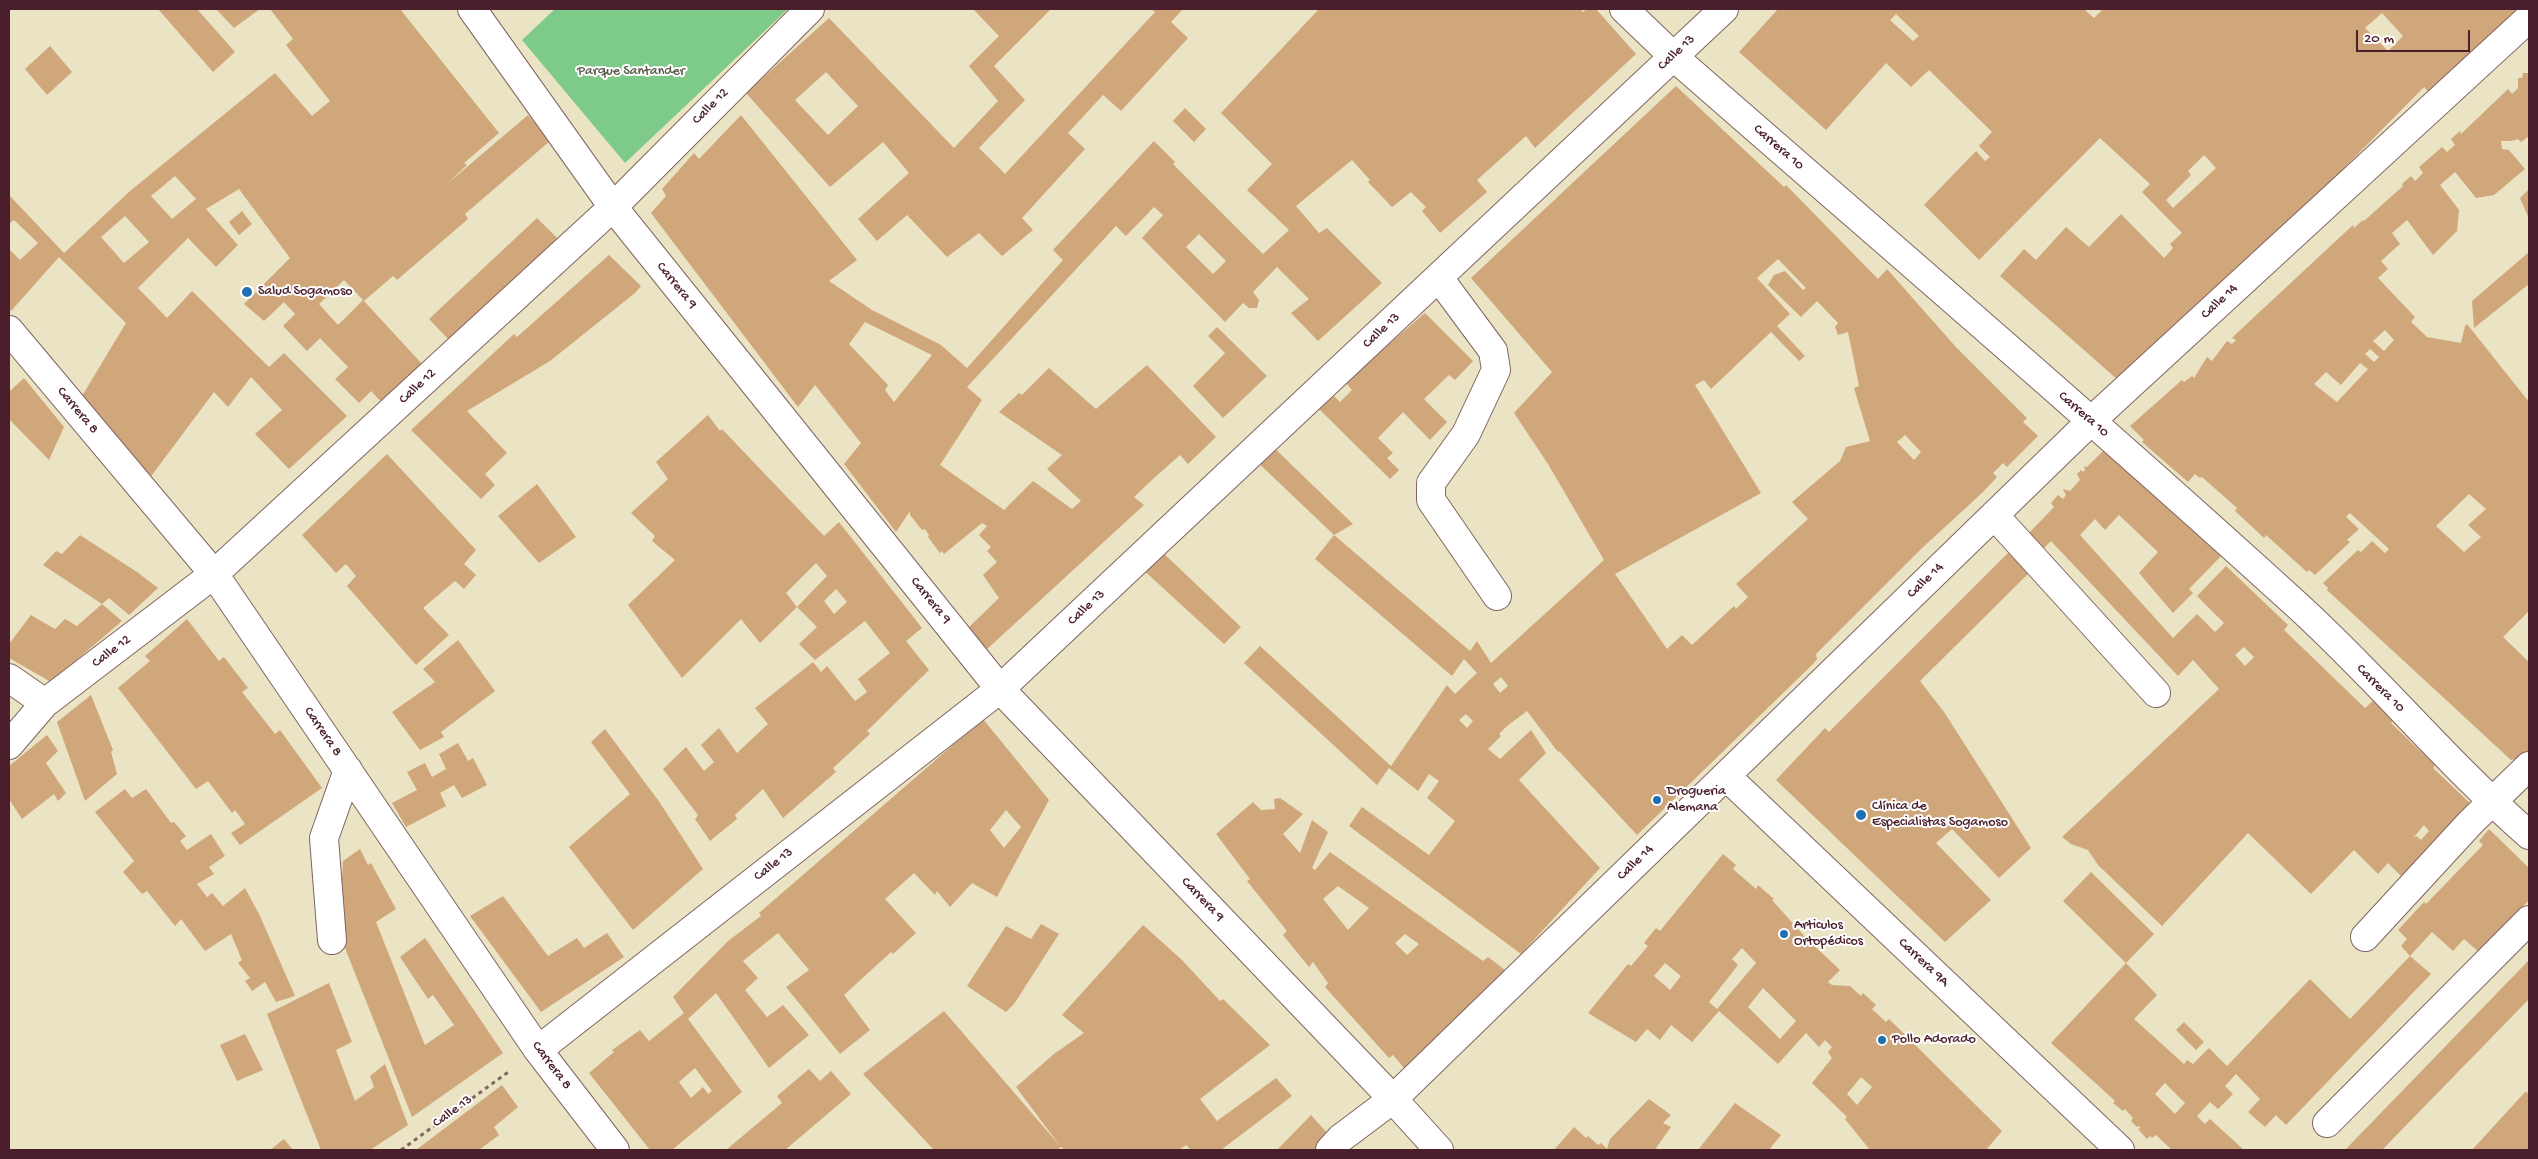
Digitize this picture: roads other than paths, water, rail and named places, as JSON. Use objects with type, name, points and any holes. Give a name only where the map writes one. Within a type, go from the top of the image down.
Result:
[{"type":"street","name":"Carrera 9","points":[[472,9],[613,207],[1000,689],[1393,1099],[1439,1150]]},
{"type":"street","name":"Calle 12","points":[[9,745],[46,703],[214,574],[613,207],[810,9]]},
{"type":"street","name":"Carrera 10","points":[[1624,9],[1674,57],[2091,421],[2300,608],[2492,803],[2529,835]]},
{"type":"street","name":"Calle 13","points":[[538,1050],[1000,689],[1724,9]]},
{"type":"street","name":"Calle 14","points":[[1330,1150],[1341,1138],[1393,1099],[2091,421],[2529,18]]},
{"type":"street","points":[[1443,274],[1439,278],[1493,351],[1496,370],[1466,434],[1431,483],[1431,500],[1497,596]]},
{"type":"street","name":"Carrera 8","points":[[9,330],[214,574],[538,1050],[615,1150]]},
{"type":"street","points":[[1994,515],[2156,693]]},
{"type":"street","points":[[9,678],[46,703]]},
{"type":"street","points":[[2365,937],[2471,822],[2529,766]]},
{"type":"street","points":[[332,940],[324,838],[348,770]]},
{"type":"street","name":"Carrera 9A","points":[[1726,776],[2120,1150]]},
{"type":"street","points":[[2327,1123],[2529,920]]},
{"type":"place","name":"Salud Sogamoso","points":[[247,292]]},
{"type":"place","name":"Drogueria Alemana","points":[[1657,800]]},
{"type":"place","name":"Clínica de Especialistas Sogamoso","points":[[1861,815]]},
{"type":"place","name":"Articulos Ortopédicos","points":[[1784,934]]},
{"type":"place","name":"Pollo Adorado","points":[[1882,1040]]},
{"type":"park label","name":"Parque Santander","points":[[631,72]]}]
